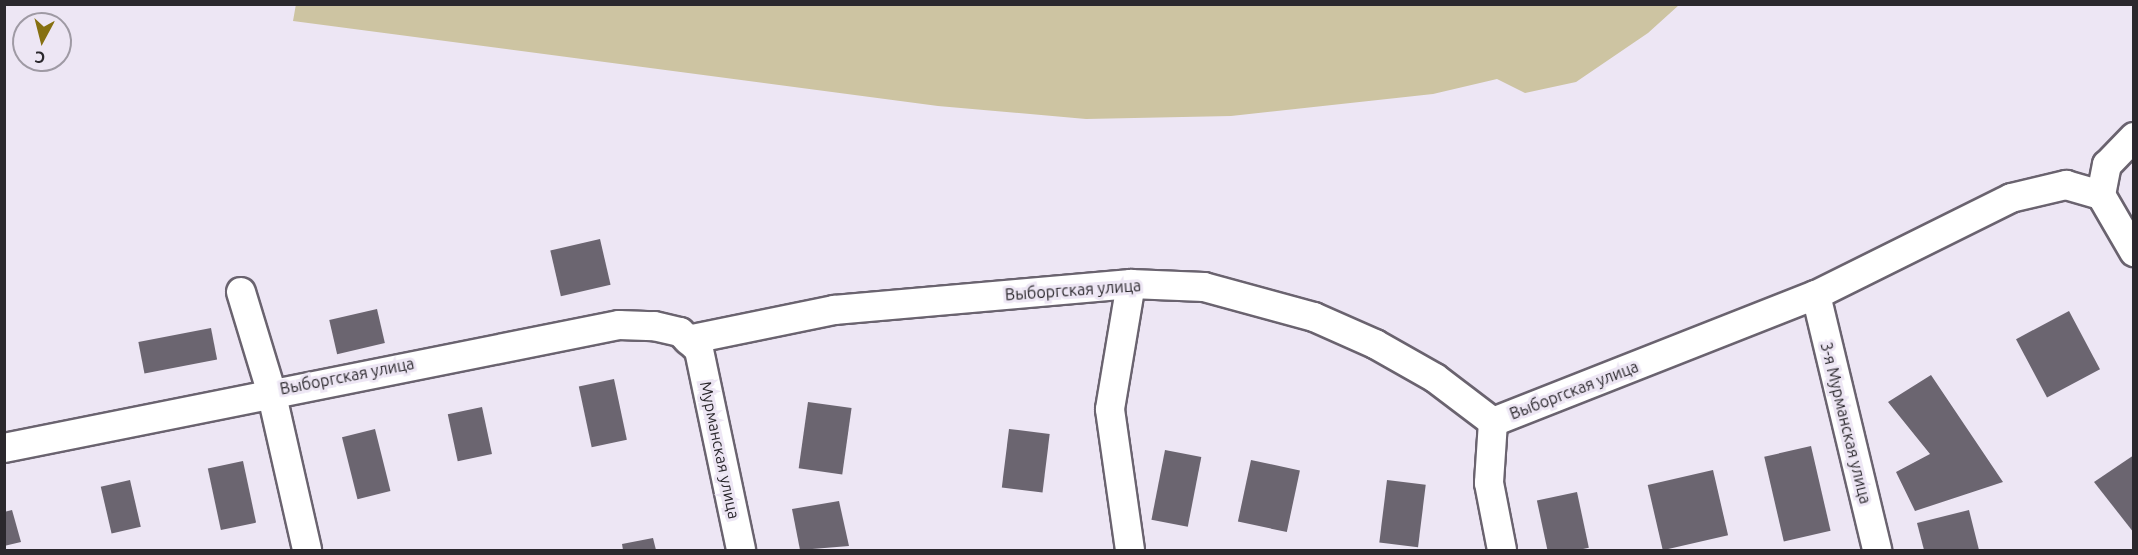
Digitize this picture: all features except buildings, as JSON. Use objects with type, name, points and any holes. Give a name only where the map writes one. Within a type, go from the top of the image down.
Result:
[{"type":"street","points":[[2133,136],[2107,165],[2101,195],[2133,252]]},
{"type":"street","name":"Выборгская улица","points":[[4,448],[271,391],[619,325],[663,328],[694,345],[834,310],[1131,284],[1204,287],[1314,317],[1435,378],[1492,422],[1816,295],[2011,198],[2066,185],[2101,195]]},
{"type":"street","points":[[1130,550],[1110,409],[1131,284]]},
{"type":"street","points":[[241,292],[271,391],[307,550]]},
{"type":"street","name":"3-я Мурманская улица","points":[[1816,295],[1877,550]]},
{"type":"street","name":"Мурманская улица","points":[[694,345],[741,550]]},
{"type":"street","points":[[1492,422],[1489,483],[1502,550]]},
{"type":"shaded area","points":[[296,4],[1679,5],[1648,33],[1576,82],[1525,93],[1497,79],[1433,94],[1231,116],[1086,119],[938,106],[293,21]]}]
